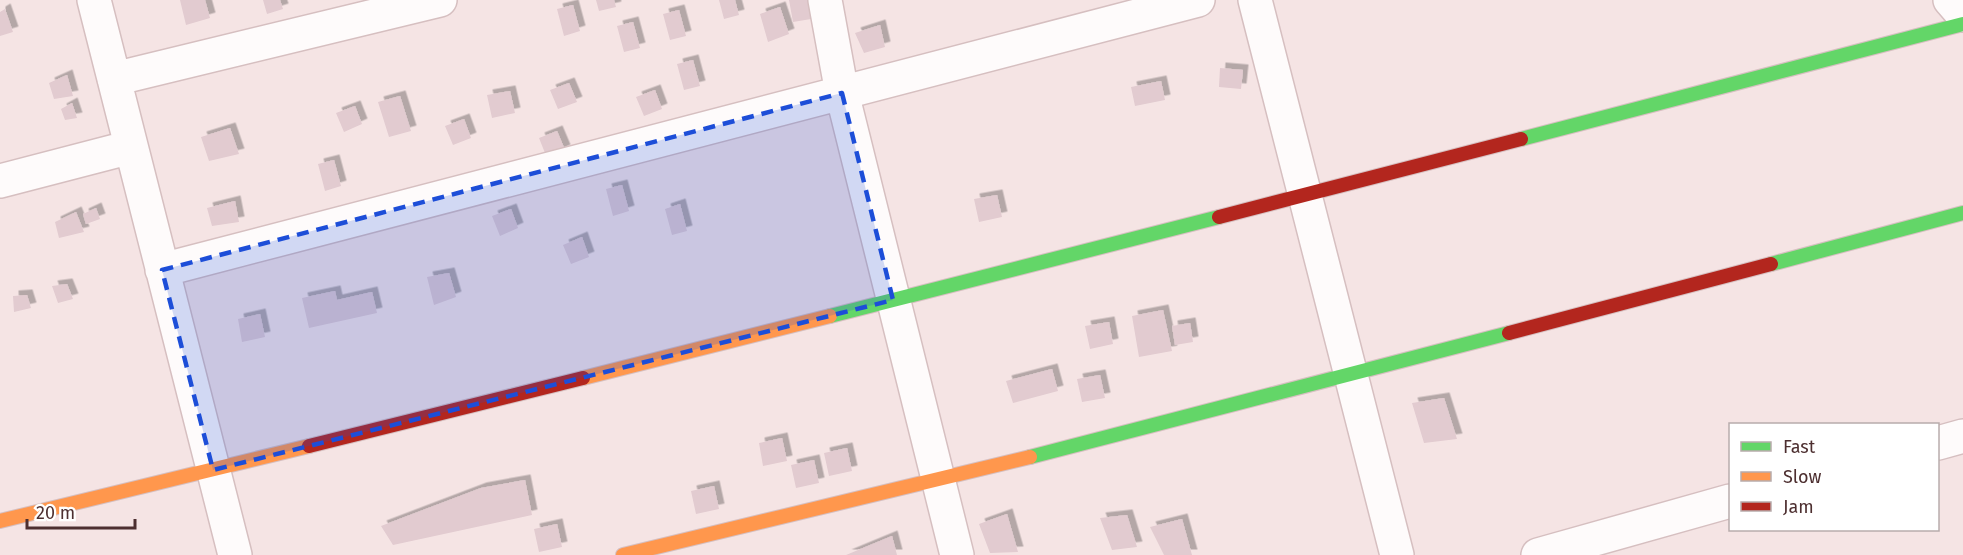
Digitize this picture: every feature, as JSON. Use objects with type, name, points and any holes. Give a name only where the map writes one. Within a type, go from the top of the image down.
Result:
[{"type":"street","points":[[94,0],[235,555]]},
{"type":"street","points":[[114,79],[440,0]]},
{"type":"street","points":[[825,0],[842,93],[957,555]]},
{"type":"street","points":[[162,270],[1197,0]]},
{"type":"street","points":[[1255,0],[1397,555]]},
{"type":"street","points":[[1950,0],[1963,15]]},
{"type":"street","points":[[0,521],[213,470],[1306,196],[1963,24]]},
{"type":"street","points":[[0,181],[131,147]]},
{"type":"street","points":[[623,555],[938,481],[1351,375],[1963,213]]},
{"type":"street","points":[[1939,443],[1963,435]]},
{"type":"street","points":[[1538,555],[1729,502]]},
{"type":"highlighted area","points":[[842,93],[893,300],[213,470],[162,270]]},
{"type":"building","points":[[180,0],[205,0],[210,18],[186,25]]},
{"type":"building","points":[[263,0],[280,0],[283,9],[267,14]]},
{"type":"building","points":[[596,0],[614,0],[616,7],[599,11]]},
{"type":"building","points":[[719,0],[735,0],[739,15],[724,19]]},
{"type":"building","points":[[789,0],[813,0],[817,18],[793,22]]},
{"type":"building","points":[[573,5],[580,31],[564,36],[557,9]]},
{"type":"building","points":[[780,7],[789,34],[768,42],[760,14]]},
{"type":"building","points":[[5,9],[13,32],[0,36],[0,12]]},
{"type":"building","points":[[679,10],[686,36],[670,40],[663,14]]},
{"type":"building","points":[[633,22],[640,48],[624,52],[617,26]]},
{"type":"building","points":[[880,25],[885,47],[864,53],[855,33]]},
{"type":"building","points":[[693,60],[700,86],[684,90],[677,64]]},
{"type":"building","points":[[1220,68],[1243,70],[1241,89],[1219,87]]},
{"type":"building","points":[[67,75],[73,96],[54,99],[49,83]]},
{"type":"building","points":[[1161,81],[1165,100],[1135,106],[1131,87]]},
{"type":"building","points":[[569,83],[577,102],[558,109],[550,90]]},
{"type":"building","points":[[655,90],[662,109],[644,116],[636,97]]},
{"type":"building","points":[[510,91],[515,113],[492,118],[487,95]]},
{"type":"building","points":[[400,96],[411,131],[389,137],[378,102]]},
{"type":"building","points":[[72,103],[77,118],[65,120],[61,109]]},
{"type":"building","points":[[355,106],[362,124],[344,132],[336,113]]},
{"type":"building","points":[[464,119],[471,138],[453,145],[445,126]]},
{"type":"building","points":[[230,128],[239,154],[209,161],[201,137]]},
{"type":"building","points":[[557,131],[565,150],[547,158],[539,138]]},
{"type":"building","points":[[334,160],[341,186],[325,191],[318,164]]},
{"type":"building","points":[[622,185],[629,211],[613,216],[606,189]]},
{"type":"building","points":[[997,195],[1002,217],[979,222],[974,199]]},
{"type":"building","points":[[235,201],[239,222],[212,226],[207,208]]},
{"type":"building","points":[[680,204],[687,231],[672,235],[665,209]]},
{"type":"building","points":[[96,208],[100,219],[86,224],[83,214]]},
{"type":"building","points":[[511,209],[518,228],[500,236],[492,216]]},
{"type":"building","points":[[76,212],[84,232],[59,238],[55,222]]},
{"type":"building","points":[[582,237],[589,257],[571,264],[563,245]]},
{"type":"building","points":[[449,273],[456,297],[434,305],[427,277]]},
{"type":"building","points":[[67,284],[73,299],[58,303],[52,286]]},
{"type":"building","points":[[335,291],[337,300],[372,292],[377,313],[309,328],[302,298]]},
{"type":"building","points":[[27,295],[31,308],[14,312],[13,296]]},
{"type":"building","points":[[1163,310],[1172,351],[1139,357],[1132,316]]},
{"type":"building","points":[[260,314],[265,337],[242,342],[238,319]]},
{"type":"building","points":[[1109,322],[1113,344],[1090,349],[1085,326]]},
{"type":"building","points":[[1190,323],[1193,342],[1175,345],[1172,326]]},
{"type":"building","points":[[1052,369],[1058,391],[1013,403],[1006,381]]},
{"type":"building","points":[[1100,375],[1105,398],[1082,402],[1077,379]]},
{"type":"building","points":[[1444,398],[1457,439],[1424,443],[1412,403]]},
{"type":"building","points":[[782,438],[787,461],[763,466],[759,443]]},
{"type":"building","points":[[847,448],[852,471],[829,476],[824,453]]},
{"type":"building","points":[[814,460],[819,483],[796,488],[791,465]]},
{"type":"building","points":[[525,480],[532,515],[393,545],[381,526],[481,488]]},
{"type":"building","points":[[714,486],[719,509],[696,514],[691,491]]},
{"type":"building","points":[[1007,514],[1018,552],[990,553],[979,524]]},
{"type":"building","points":[[1127,515],[1137,547],[1112,550],[1100,518]]},
{"type":"building","points":[[1182,519],[1192,555],[1164,555],[1150,527]]},
{"type":"building","points":[[557,524],[562,547],[539,552],[534,529]]},
{"type":"building","points":[[892,536],[897,555],[846,555]]},
{"type":"traffic: fast","points":[[1521,139],[1963,24]]},
{"type":"traffic: fast","points":[[1771,264],[1963,213]]},
{"type":"traffic: fast","points":[[830,316],[1219,217]]},
{"type":"traffic: fast","points":[[1030,457],[1509,333]]},
{"type":"traffic: slow","points":[[583,378],[830,316]]},
{"type":"traffic: slow","points":[[0,521],[309,446]]},
{"type":"traffic: slow","points":[[623,555],[1030,457]]},
{"type":"traffic: jam","points":[[1219,217],[1521,139]]},
{"type":"traffic: jam","points":[[1509,333],[1771,264]]},
{"type":"traffic: jam","points":[[309,446],[583,378]]}]
